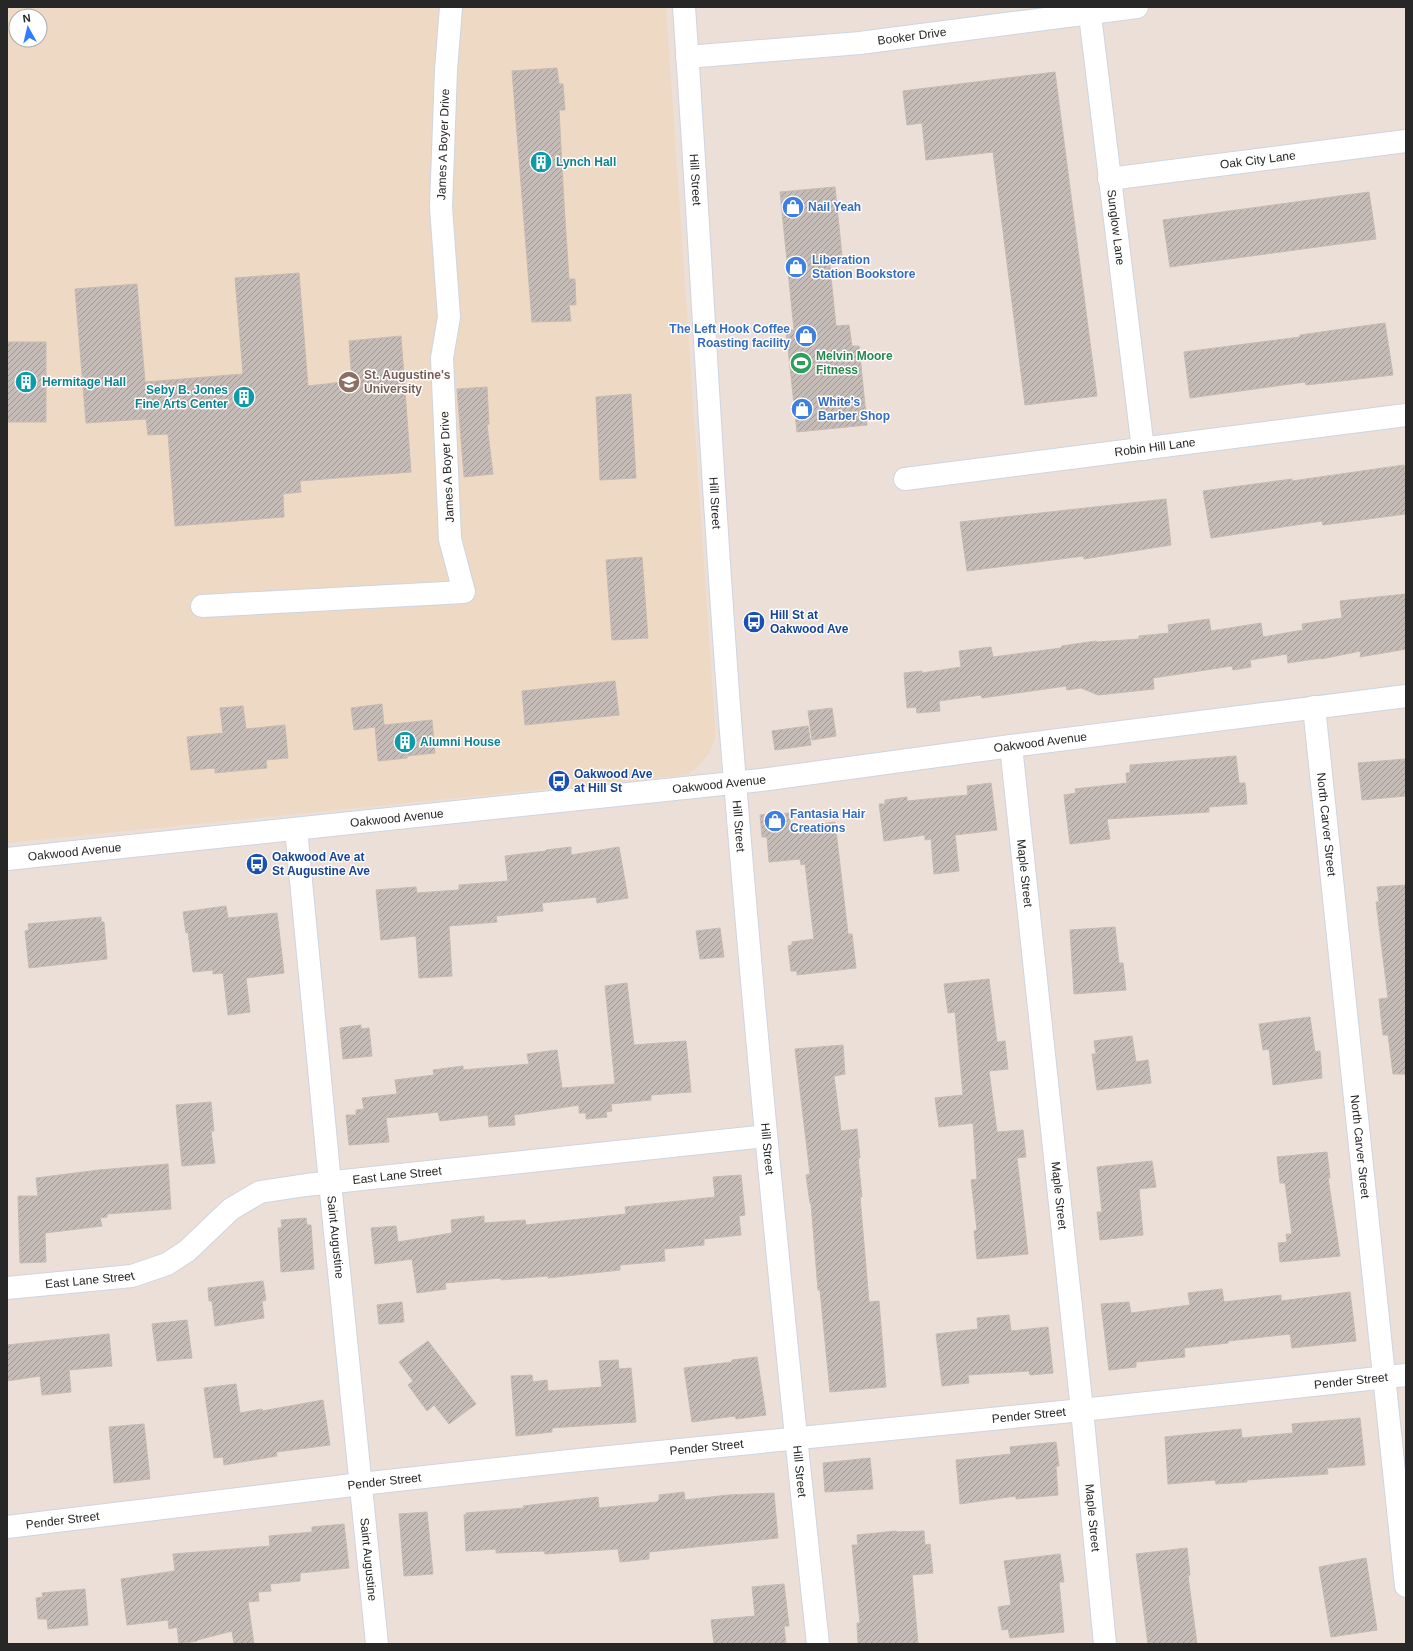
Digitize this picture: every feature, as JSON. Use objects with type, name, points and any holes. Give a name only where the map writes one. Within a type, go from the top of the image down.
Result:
[{"type":"street","name":"James A Boyer Drive","points":[[202,606],[464,592],[450,539],[442,358],[449,317],[441,207],[446,70],[451,7]]},
{"type":"street","name":"Hill Street","points":[[684,7],[714,478],[736,783],[766,1136],[795,1438],[818,1644]]},
{"type":"street","name":"Booker Drive","points":[[687,57],[860,43],[994,25],[1089,10],[1137,7]]},
{"type":"street","name":"Sunglow Lane","points":[[1089,10],[1143,449]]},
{"type":"street","name":"Oak City Lane","points":[[1109,180],[1406,141]]},
{"type":"street","name":"Robin Hill Lane","points":[[905,479],[1406,415]]},
{"type":"street","name":"Oakwood Avenue","points":[[7,860],[736,783],[1011,746],[1406,696]]},
{"type":"street","name":"North Carver Street","points":[[1314,707],[1396,1376],[1406,1586]]},
{"type":"street","name":"Maple Street","points":[[1011,746],[1082,1410],[1105,1644]]},
{"type":"street","name":"Saint Augustine","points":[[296,829],[377,1644]]},
{"type":"street","name":"East Lane Street","points":[[7,1288],[132,1276],[167,1264],[187,1251],[231,1209],[260,1192],[330,1183],[766,1136]]},
{"type":"street","name":"Pender Street","points":[[7,1527],[361,1484],[795,1438],[1082,1410],[1396,1376]]},
{"type":"shaded area","name":"St. Augustine's University","points":[[7,7],[666,7],[715,725],[715,739],[709,753],[698,767],[686,775],[7,843]]},
{"type":"building","name":"Lynch Hall","points":[[557,68],[559,84],[563,84],[565,110],[559,110],[569,279],[575,279],[576,305],[569,305],[571,321],[532,322],[512,71]]},
{"type":"building","points":[[1055,72],[1097,396],[1025,405],[993,152],[926,160],[922,123],[907,125],[903,91]]},
{"type":"building","points":[[835,187],[842,256],[829,257],[836,326],[849,325],[852,346],[859,346],[867,425],[797,432],[786,330],[794,330],[780,192]]},
{"type":"building","points":[[1369,192],[1376,239],[1170,267],[1163,220]]},
{"type":"building","name":"Seby B. Jones Fine Arts Center","points":[[299,273],[308,386],[352,381],[349,341],[401,336],[411,472],[300,481],[301,492],[283,494],[284,517],[175,526],[168,434],[148,435],[146,419],[86,423],[75,289],[137,284],[145,382],[243,374],[235,278]]},
{"type":"building","points":[[1385,323],[1393,375],[1306,385],[1305,382],[1190,398],[1184,352],[1300,337],[1300,335]]},
{"type":"building","name":"Hermitage Hall","points":[[7,342],[46,342],[46,422],[7,422]]},
{"type":"building","points":[[487,387],[489,424],[487,425],[493,474],[464,477],[457,389]]},
{"type":"building","points":[[631,394],[636,478],[600,480],[596,397]]},
{"type":"building","points":[[1404,465],[1406,477],[1406,514],[1323,525],[1322,521],[1211,538],[1203,491],[1292,479],[1292,481]]},
{"type":"building","points":[[1166,499],[1171,545],[1084,559],[1084,556],[967,571],[960,522]]},
{"type":"building","points":[[642,557],[648,638],[612,640],[606,560]]},
{"type":"building","points":[[1406,594],[1406,649],[1360,657],[1361,651],[1321,659],[1288,663],[1287,654],[1250,660],[1251,667],[1233,670],[1232,666],[1153,678],[1154,689],[1098,695],[1081,688],[1067,690],[1066,686],[982,698],[981,695],[939,701],[940,711],[917,713],[916,707],[907,708],[904,673],[922,671],[922,673],[961,667],[959,651],[991,647],[993,657],[1061,648],[1062,646],[1096,641],[1139,639],[1139,636],[1169,633],[1168,625],[1209,619],[1211,631],[1261,623],[1263,637],[1303,630],[1302,624],[1342,618],[1340,601]]},
{"type":"building","points":[[615,681],[619,715],[525,725],[522,691]]},
{"type":"building","name":"Alumni House","points":[[382,704],[384,725],[432,720],[435,753],[378,761],[375,727],[354,730],[351,708]]},
{"type":"building","points":[[243,706],[246,729],[285,725],[288,758],[266,760],[267,768],[215,773],[215,768],[191,770],[187,737],[223,733],[220,708]]},
{"type":"building","points":[[832,708],[836,736],[812,740],[808,711]]},
{"type":"building","points":[[808,726],[811,745],[775,750],[772,731]]},
{"type":"building","points":[[1236,756],[1239,783],[1245,783],[1247,804],[1209,807],[1209,812],[1107,819],[1110,839],[1070,844],[1064,795],[1076,793],[1075,789],[1127,783],[1126,773],[1130,773],[1130,765]]},
{"type":"building","points":[[1405,759],[1406,796],[1362,800],[1358,763]]},
{"type":"building","points":[[991,783],[997,830],[955,835],[959,871],[934,874],[931,839],[925,840],[925,835],[884,841],[879,804],[885,804],[885,800],[907,797],[907,801],[968,795],[967,786]]},
{"type":"building","points":[[789,813],[791,828],[835,822],[848,934],[852,934],[856,968],[797,975],[797,971],[791,971],[788,946],[792,945],[792,942],[814,939],[805,864],[801,865],[800,859],[769,862],[767,837],[762,837],[760,815]]},
{"type":"building","points":[[571,847],[571,855],[619,847],[628,898],[597,903],[596,897],[542,903],[543,911],[496,916],[497,922],[449,926],[452,976],[419,978],[416,936],[381,940],[376,890],[416,887],[417,893],[459,890],[459,885],[508,881],[505,856]]},
{"type":"building","points":[[1406,885],[1406,1074],[1393,1074],[1388,1035],[1383,1035],[1379,999],[1388,998],[1376,902],[1379,902],[1377,887]]},
{"type":"building","points":[[226,906],[228,918],[277,913],[284,973],[246,978],[250,1012],[228,1015],[223,973],[213,974],[213,970],[193,972],[188,932],[186,933],[183,912]]},
{"type":"building","points":[[101,917],[101,922],[104,922],[107,959],[29,968],[25,931],[29,930],[28,924]]},
{"type":"building","points":[[1115,927],[1119,963],[1123,963],[1126,990],[1074,994],[1070,930]]},
{"type":"building","points":[[720,928],[724,957],[700,959],[696,931]]},
{"type":"building","points":[[989,979],[997,1042],[1005,1041],[1008,1069],[989,1071],[997,1132],[1023,1130],[1026,1157],[1017,1158],[1028,1254],[977,1259],[974,1231],[977,1230],[971,1180],[977,1179],[973,1123],[939,1127],[935,1098],[963,1095],[955,1012],[948,1013],[944,984]]},
{"type":"building","points":[[627,983],[634,1045],[686,1041],[691,1092],[651,1095],[651,1100],[611,1104],[612,1111],[606,1112],[607,1117],[586,1119],[586,1113],[579,1113],[579,1105],[514,1115],[515,1125],[489,1127],[488,1115],[440,1121],[438,1112],[386,1118],[389,1142],[349,1145],[346,1115],[356,1115],[356,1110],[364,1109],[362,1098],[397,1094],[395,1080],[434,1075],[433,1070],[463,1066],[463,1070],[529,1064],[527,1054],[557,1050],[562,1088],[615,1084],[605,986]]},
{"type":"building","points":[[1310,1017],[1315,1052],[1320,1051],[1322,1078],[1273,1085],[1269,1049],[1263,1050],[1259,1024]]},
{"type":"building","points":[[361,1025],[361,1029],[369,1028],[372,1056],[343,1059],[340,1028]]},
{"type":"building","points":[[1132,1036],[1136,1062],[1148,1060],[1151,1083],[1097,1090],[1092,1054],[1096,1054],[1094,1041]]},
{"type":"building","points":[[843,1045],[845,1074],[834,1076],[841,1131],[857,1129],[862,1197],[860,1197],[869,1302],[879,1301],[886,1387],[830,1392],[820,1290],[818,1290],[811,1203],[806,1175],[810,1174],[795,1049]]},
{"type":"building","points":[[211,1102],[214,1131],[211,1131],[215,1163],[182,1166],[176,1105]]},
{"type":"building","points":[[1327,1152],[1330,1178],[1328,1178],[1340,1256],[1280,1262],[1278,1243],[1287,1242],[1286,1234],[1292,1234],[1285,1183],[1280,1183],[1277,1157]]},
{"type":"building","points":[[1152,1161],[1156,1187],[1139,1189],[1143,1235],[1100,1240],[1097,1212],[1102,1212],[1097,1167]]},
{"type":"building","points":[[168,1164],[171,1209],[107,1214],[107,1217],[100,1218],[102,1226],[45,1233],[46,1262],[20,1263],[18,1196],[38,1196],[36,1178],[99,1170]]},
{"type":"building","points":[[741,1175],[745,1215],[739,1216],[741,1235],[704,1239],[704,1245],[664,1249],[665,1261],[620,1265],[620,1270],[548,1278],[548,1276],[501,1280],[501,1278],[445,1283],[446,1289],[417,1293],[412,1259],[375,1264],[371,1228],[396,1226],[398,1242],[452,1233],[451,1220],[484,1216],[484,1223],[525,1220],[526,1225],[626,1214],[625,1207],[715,1197],[713,1177]]},
{"type":"building","points":[[306,1218],[307,1225],[311,1225],[314,1269],[281,1272],[278,1228],[282,1228],[281,1220]]},
{"type":"building","points":[[263,1281],[266,1300],[262,1301],[264,1318],[215,1326],[212,1301],[209,1301],[208,1288]]},
{"type":"building","points":[[1222,1289],[1224,1302],[1281,1295],[1281,1301],[1350,1292],[1356,1341],[1292,1348],[1290,1334],[1228,1341],[1228,1343],[1184,1348],[1185,1357],[1136,1362],[1136,1367],[1109,1370],[1101,1304],[1129,1302],[1131,1313],[1190,1305],[1188,1293]]},
{"type":"building","points":[[402,1302],[404,1322],[379,1324],[377,1305]]},
{"type":"building","points":[[1009,1315],[1011,1331],[1048,1327],[1053,1373],[1030,1375],[1029,1371],[968,1375],[969,1383],[942,1386],[936,1334],[978,1329],[977,1318]]},
{"type":"building","points":[[187,1320],[192,1358],[157,1361],[152,1324]]},
{"type":"building","points":[[109,1334],[112,1366],[69,1370],[71,1392],[42,1395],[40,1376],[7,1381],[7,1345]]},
{"type":"building","points":[[428,1341],[476,1404],[449,1424],[434,1405],[427,1411],[408,1385],[413,1381],[399,1362]]},
{"type":"building","points":[[757,1357],[766,1415],[736,1419],[735,1416],[692,1422],[684,1368],[732,1362],[732,1360]]},
{"type":"building","points":[[618,1360],[619,1369],[631,1368],[636,1422],[552,1428],[552,1432],[516,1436],[511,1376],[532,1375],[533,1382],[547,1380],[548,1391],[602,1387],[599,1361]]},
{"type":"building","points":[[236,1384],[240,1413],[262,1409],[262,1411],[323,1400],[330,1445],[276,1452],[277,1456],[224,1465],[223,1457],[214,1458],[204,1388]]},
{"type":"building","points":[[1360,1418],[1365,1465],[1327,1468],[1328,1474],[1247,1480],[1247,1482],[1216,1484],[1215,1480],[1168,1484],[1165,1437],[1241,1429],[1242,1438],[1293,1433],[1292,1424]]},
{"type":"building","points":[[144,1424],[150,1479],[114,1483],[109,1427]]},
{"type":"building","points":[[1056,1442],[1059,1466],[1056,1466],[1058,1495],[1016,1499],[1016,1496],[960,1504],[956,1460],[1011,1454],[1010,1447]]},
{"type":"building","points":[[870,1458],[873,1489],[825,1492],[823,1463]]},
{"type":"building","points":[[684,1492],[685,1500],[728,1495],[774,1493],[778,1538],[649,1552],[649,1559],[620,1562],[618,1549],[545,1554],[544,1551],[496,1553],[496,1549],[466,1551],[464,1515],[466,1515],[466,1513],[524,1508],[523,1506],[598,1497],[599,1508],[657,1502],[659,1500],[659,1495]]},
{"type":"building","points":[[427,1512],[433,1574],[404,1576],[399,1514]]},
{"type":"building","points":[[344,1524],[349,1568],[300,1573],[300,1581],[270,1584],[271,1591],[258,1592],[259,1601],[248,1602],[254,1644],[234,1644],[232,1631],[197,1641],[179,1644],[177,1627],[169,1629],[168,1620],[127,1625],[121,1579],[175,1571],[173,1554],[270,1546],[269,1536],[312,1532],[312,1527]]},
{"type":"building","points":[[896,1531],[924,1531],[925,1545],[930,1544],[933,1573],[912,1575],[918,1644],[858,1644],[857,1623],[860,1623],[852,1545],[858,1545],[857,1535]]},
{"type":"building","points":[[1187,1548],[1190,1575],[1188,1576],[1197,1644],[1148,1644],[1136,1554]]},
{"type":"building","points":[[1060,1554],[1064,1582],[1059,1582],[1064,1632],[1010,1638],[1008,1629],[1002,1630],[998,1607],[1011,1605],[1004,1561]]},
{"type":"building","points":[[1366,1558],[1377,1630],[1331,1637],[1319,1567]]},
{"type":"building","points":[[784,1584],[789,1626],[784,1626],[786,1644],[714,1644],[711,1620],[755,1616],[752,1587]]},
{"type":"building","points":[[85,1589],[88,1625],[48,1629],[47,1619],[38,1619],[36,1598],[43,1597],[42,1593]]},
{"type":"place","name":"Lynch Hall","points":[[541,162]]},
{"type":"place","name":"Nail Yeah","points":[[793,207]]},
{"type":"place","name":"Liberation Station Bookstore","points":[[796,267]]},
{"type":"place","name":"The Left Hook Coffee Roasting facility","points":[[806,336]]},
{"type":"place","name":"Melvin Moore Fitness","points":[[801,363]]},
{"type":"place","name":"Hermitage Hall","points":[[26,382]]},
{"type":"place","name":"St. Augustine's University","points":[[349,382]]},
{"type":"place","name":"Seby B. Jones Fine Arts Center","points":[[244,397]]},
{"type":"place","name":"White's Barber Shop","points":[[802,409]]},
{"type":"place","name":"Hill St at Oakwood Ave","points":[[754,622]]},
{"type":"place","name":"Alumni House","points":[[405,742]]},
{"type":"place","name":"Oakwood Ave at Hill St","points":[[559,781]]},
{"type":"place","name":"Fantasia Hair Creations","points":[[775,821]]},
{"type":"place","name":"Oakwood Ave at St Augustine Ave","points":[[257,864]]}]
